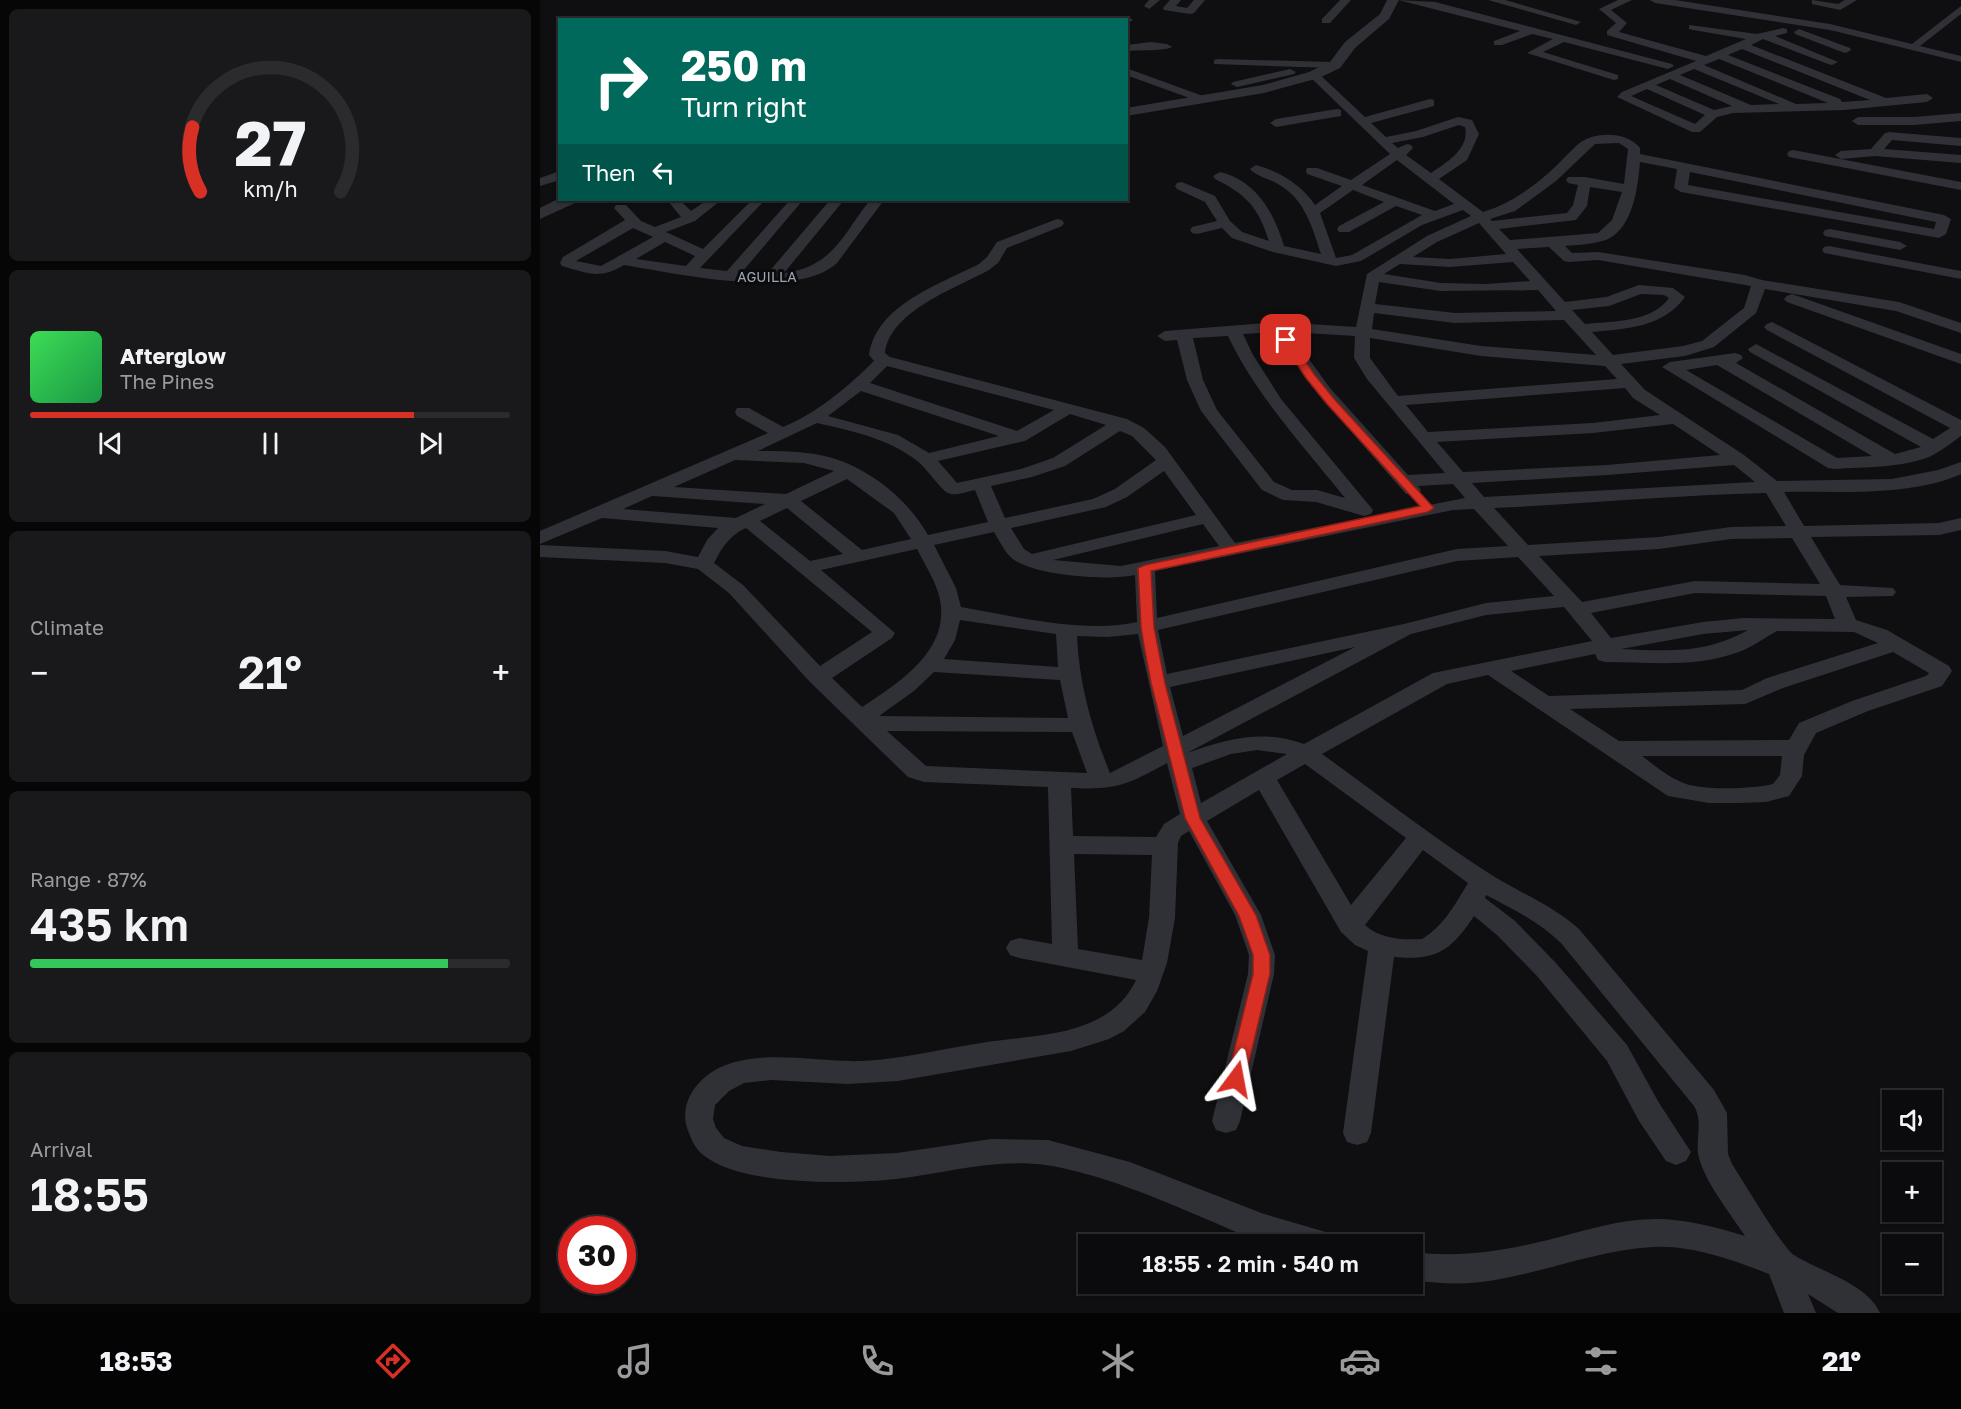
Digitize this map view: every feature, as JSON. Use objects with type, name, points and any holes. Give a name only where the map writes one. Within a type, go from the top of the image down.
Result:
[{"type":"street","points":[[1176,0],[1168,8],[1190,10],[1200,0]]},
{"type":"street","points":[[1326,21],[1346,0]]},
{"type":"street","points":[[1128,112],[1264,89],[1314,73],[1338,61],[1350,45],[1385,16],[1393,0]]},
{"type":"street","points":[[1403,0],[1445,7],[1648,61],[1749,109]]},
{"type":"street","points":[[1445,7],[1465,0]]},
{"type":"street","points":[[1628,0],[1604,9],[1622,23],[1610,33],[1673,51],[1797,107]]},
{"type":"street","points":[[1655,0],[1799,27],[1846,50]]},
{"type":"street","points":[[1816,2],[1840,7],[1852,0]]},
{"type":"street","points":[[1451,21],[1498,1],[1576,22],[1535,30],[1498,44]]},
{"type":"street","points":[[1917,43],[1961,9]]},
{"type":"street","points":[[1483,29],[1534,10]]},
{"type":"street","points":[[1727,20],[1782,29]]},
{"type":"street","points":[[1940,24],[1961,28]]},
{"type":"street","points":[[1693,27],[1760,36],[1832,62]]},
{"type":"street","points":[[1713,114],[1696,129],[1623,97],[1669,70],[1700,63],[1760,36],[1782,29],[1799,27],[1830,27],[1961,59]]},
{"type":"street","points":[[1673,51],[1706,38],[1716,31]]},
{"type":"street","points":[[1564,38],[1533,53],[1617,75],[1648,61]]},
{"type":"street","points":[[1128,48],[1151,45],[1167,47]]},
{"type":"street","points":[[1742,45],[1884,101]]},
{"type":"street","points":[[1309,53],[1338,61]]},
{"type":"street","points":[[1719,55],[1845,106]]},
{"type":"street","points":[[1218,62],[1270,63],[1314,73],[1360,124],[1485,221],[1627,383],[1674,419],[1757,472],[1771,486],[1833,590],[1849,627]]},
{"type":"street","points":[[1211,74],[1270,63]]},
{"type":"street","points":[[1128,72],[1199,98]]},
{"type":"street","points":[[1237,84],[1314,73]]},
{"type":"street","points":[[1314,73],[1336,97]]},
{"type":"street","points":[[1646,85],[1713,114],[1749,109],[1845,106],[1928,98]]},
{"type":"street","points":[[1276,123],[1336,97]]},
{"type":"street","points":[[1360,124],[1430,103]]},
{"type":"street","points":[[1858,121],[1914,121],[1961,117]]},
{"type":"street","points":[[1382,141],[1419,134],[1458,122],[1471,126],[1473,134],[1462,157],[1431,180]]},
{"type":"street","points":[[1313,212],[1398,155],[1410,146],[1419,134]]},
{"type":"street","points":[[1875,152],[1889,136],[1961,142]]},
{"type":"street","points":[[1397,260],[1450,263],[1552,242],[1603,236],[1617,225],[1626,208],[1634,148],[1627,141],[1612,138],[1591,141],[1551,178],[1510,208],[1485,221],[1432,239],[1397,260],[1372,278],[1362,332],[1362,358],[1366,366],[1479,503],[1615,648]]},
{"type":"street","points":[[1816,158],[1875,152],[1961,159]]},
{"type":"street","points":[[1792,154],[1956,185],[1961,168]]},
{"type":"street","points":[[1634,158],[1684,167],[1944,219],[1940,234],[1682,188],[1684,167]]},
{"type":"street","points":[[1256,170],[1290,184],[1313,212],[1330,261]]},
{"type":"street","points":[[1312,171],[1434,215]]},
{"type":"street","points":[[540,182],[558,176]]},
{"type":"street","points":[[1220,176],[1245,189],[1259,202],[1270,220],[1278,249]]},
{"type":"street","points":[[1551,178],[1586,181],[1628,189]]},
{"type":"street","points":[[1485,221],[1571,217],[1580,206],[1586,181]]},
{"type":"street","points":[[1182,186],[1210,199],[1225,223],[1237,235],[1278,249],[1343,262],[1356,258],[1434,215],[1466,204]]},
{"type":"street","points":[[540,193],[558,188]]},
{"type":"street","points":[[540,214],[567,201]]},
{"type":"street","points":[[674,201],[690,218]]},
{"type":"street","points":[[634,221],[567,261],[568,264],[601,271],[623,261],[660,234],[690,218],[714,201]]},
{"type":"street","points":[[690,270],[758,201]]},
{"type":"street","points":[[731,276],[796,201]]},
{"type":"street","points":[[772,278],[836,201]]},
{"type":"street","name":"AGUILLA","points":[[623,261],[731,276],[796,278],[811,274],[827,265],[876,201]]},
{"type":"street","points":[[1344,228],[1395,201]]},
{"type":"street","points":[[621,208],[634,221],[704,255]]},
{"type":"street","points":[[1829,241],[1838,216]]},
{"type":"street","points":[[1057,223],[1002,245],[993,260],[984,267],[902,311],[886,332],[877,350],[877,355],[884,360],[1121,423],[1138,432],[1152,443],[1231,550]]},
{"type":"street","points":[[1197,231],[1225,223]]},
{"type":"street","points":[[1893,261],[1907,228]]},
{"type":"street","points":[[1829,241],[1900,246]]},
{"type":"street","points":[[1829,241],[1893,261],[1960,272]]},
{"type":"street","points":[[1552,242],[1569,258],[1598,255],[1745,279],[1961,359]]},
{"type":"street","points":[[1372,278],[1441,287],[1541,285]]},
{"type":"street","points":[[1759,286],[1902,304],[1961,328]]},
{"type":"street","points":[[1165,336],[1278,327],[1362,332],[1481,351],[1608,361],[1685,351],[1708,344],[1751,310],[1759,286]]},
{"type":"street","points":[[1368,308],[1437,318],[1564,311],[1609,301],[1639,289],[1668,291],[1677,297],[1671,306],[1651,318],[1579,329]]},
{"type":"street","points":[[1756,349],[1750,355],[1670,367],[1834,464],[1892,460],[1913,456],[1933,446],[1961,427],[1870,379],[1777,324],[1755,338],[1753,342],[1756,349],[1933,446]]},
{"type":"street","points":[[1278,327],[1310,376],[1331,402],[1428,508]]},
{"type":"street","points":[[1233,330],[1245,357],[1273,401],[1368,514]]},
{"type":"street","points":[[1185,335],[1195,380],[1209,411],[1268,486],[1289,496],[1317,496],[1368,514]]},
{"type":"street","points":[[540,538],[815,418],[859,385],[884,360]]},
{"type":"street","points":[[1720,360],[1892,460]]},
{"type":"street","points":[[1752,414],[1819,404],[1842,395],[1870,379]]},
{"type":"street","points":[[1395,401],[1627,383]]},
{"type":"street","points":[[859,385],[1019,437]]},
{"type":"street","points":[[928,458],[1019,437],[1069,408]]},
{"type":"street","points":[[743,412],[782,434]]},
{"type":"street","points":[[815,418],[900,441],[928,458],[953,489],[1059,462],[1121,423]]},
{"type":"street","points":[[1426,437],[1593,428],[1674,419]]},
{"type":"street","points":[[731,455],[829,463],[847,472],[898,506],[922,542],[949,597],[951,612],[942,645],[929,665],[904,689],[864,721]]},
{"type":"street","points":[[1404,481],[1575,473],[1738,459]]},
{"type":"street","points":[[806,568],[1109,499],[1166,462]]},
{"type":"street","points":[[981,483],[999,525],[1017,554],[1028,560],[1052,566],[1100,571],[1145,568],[1231,550],[1368,514],[1479,503],[1771,486],[1901,483],[1942,475],[1961,467]]},
{"type":"street","points":[[704,564],[720,536],[743,521],[847,472]]},
{"type":"street","points":[[651,491],[788,500],[858,556]]},
{"type":"street","points":[[1150,531],[1192,498]]},
{"type":"street","points":[[599,513],[743,521],[806,568],[885,633],[818,677]]},
{"type":"street","points":[[1028,560],[1206,518]]},
{"type":"street","points":[[951,612],[1066,630],[1110,632],[1147,627],[1457,555],[1659,543],[1731,533],[1939,529],[1961,524]]},
{"type":"street","points":[[540,551],[665,557],[704,564],[736,589],[818,677],[916,771],[924,774],[1102,782],[1123,777],[1178,756],[1404,630]]},
{"type":"street","points":[[1145,568],[1147,627],[1158,683],[1193,818],[1248,915],[1262,955],[1261,974],[1226,1121]]},
{"type":"street","points":[[1158,683],[1404,630],[1486,609],[1573,605],[1695,587],[1886,592]]},
{"type":"street","points":[[1286,1234],[1265,1228],[1134,1176],[1083,1159],[1043,1152],[1005,1152],[867,1169],[803,1169],[751,1161],[717,1150],[703,1137],[698,1115],[703,1097],[722,1080],[741,1071],[771,1067],[809,1072],[873,1072],[1058,1042],[1096,1033],[1116,1023],[1134,1007],[1151,972],[1160,937],[1166,846],[1172,830],[1430,683],[1453,675],[1556,656],[1615,648],[1671,657],[1708,653],[1730,648],[1773,625],[1864,629],[1941,671],[1934,681],[1860,706],[1807,728],[1793,755],[1791,776],[1781,790],[1766,794],[1709,795],[1676,790],[1492,668]]},
{"type":"street","points":[[1066,630],[1068,674],[1079,725],[1102,782]]},
{"type":"street","points":[[1545,703],[1745,697],[1775,683],[1895,644]]},
{"type":"street","points":[[929,665],[1068,674]]},
{"type":"street","points":[[864,721],[1079,725]]},
{"type":"street","points":[[1178,756],[1250,742],[1270,742],[1306,753],[1421,836],[1476,890],[1506,928],[1546,969],[1617,1053],[1649,1112],[1676,1152]]},
{"type":"street","points":[[1614,749],[1797,748]]},
{"type":"street","points":[[1264,778],[1350,925],[1357,934],[1369,942],[1382,946],[1418,949],[1436,944],[1444,937],[1476,890]]},
{"type":"street","points":[[1059,780],[1065,957]]},
{"type":"street","points":[[1350,925],[1421,836]]},
{"type":"street","points":[[1061,845],[1166,846]]},
{"type":"street","points":[[1476,890],[1536,910],[1556,923],[1570,936],[1704,1098],[1713,1113],[1713,1154],[1720,1171],[1780,1264],[1800,1313]]},
{"type":"street","points":[[1357,1133],[1382,946]]},
{"type":"street","points":[[1020,948],[1151,972]]},
{"type":"street","points":[[1423,1268],[1472,1270],[1629,1235],[1661,1233],[1726,1244],[1780,1264],[1824,1287],[1864,1313]]},
{"type":"route","points":[[1236,1079],[1261,974],[1262,955],[1248,915],[1193,818],[1158,683],[1147,627],[1145,568],[1428,508],[1331,402],[1286,340]]}]
